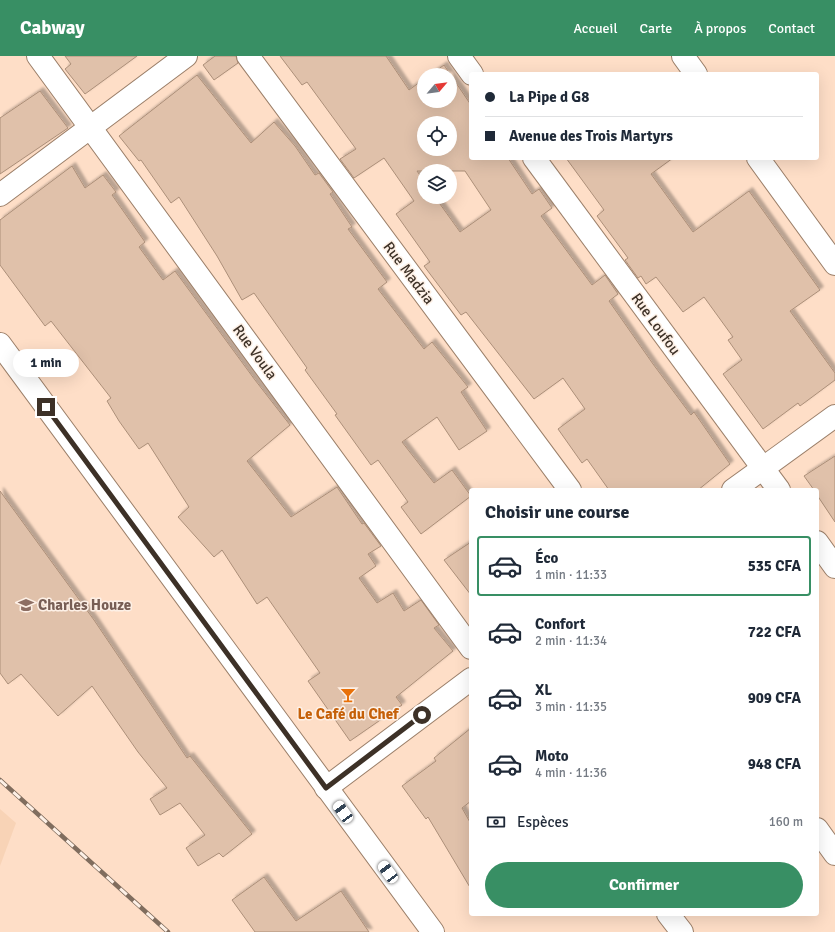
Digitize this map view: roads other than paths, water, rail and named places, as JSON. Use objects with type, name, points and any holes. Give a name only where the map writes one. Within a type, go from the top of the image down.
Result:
[{"type":"street","name":"Rue Voula","points":[[38,56],[469,645]]},
{"type":"street","points":[[0,195],[186,56]]},
{"type":"street","name":"Rue Madzia","points":[[248,56],[569,488]]},
{"type":"street","points":[[459,56],[471,72]]},
{"type":"street","points":[[683,56],[695,72]]},
{"type":"street","name":"Rue Loufou","points":[[535,160],[777,488]]},
{"type":"street","points":[[759,160],[835,264]]},
{"type":"street","points":[[0,344],[432,932]]},
{"type":"street","points":[[736,488],[835,416]]},
{"type":"street","points":[[819,545],[835,567]]},
{"type":"street","points":[[326,788],[469,681]]},
{"type":"street","points":[[819,832],[835,854]]},
{"type":"street","points":[[670,916],[682,932]]},
{"type":"railway","points":[[0,780],[168,932]]},
{"type":"place","name":"Charles Houze","points":[[26,605]]},
{"type":"place","name":"Le Café du Chef","points":[[348,695]]}]
